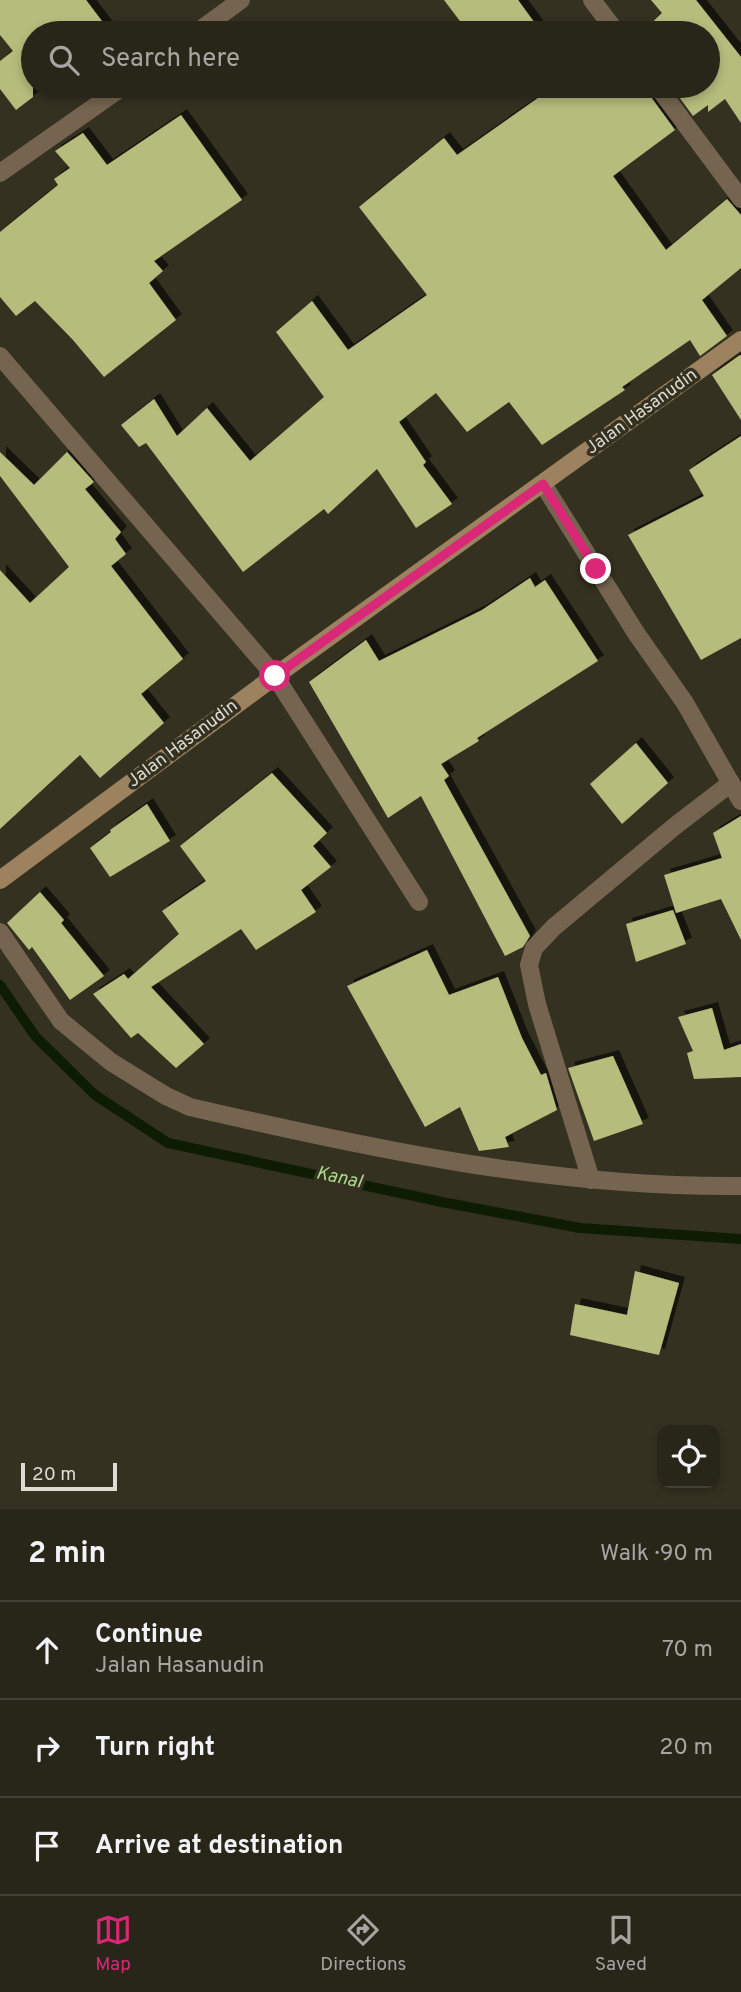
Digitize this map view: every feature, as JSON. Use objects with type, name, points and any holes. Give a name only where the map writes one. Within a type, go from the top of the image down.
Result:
[{"type":"main road","name":"Jalan Hasanudin","points":[[0,880],[275,676],[741,340]]},
{"type":"street","points":[[212,21],[241,0]]},
{"type":"street","points":[[592,0],[608,21]]},
{"type":"street","points":[[0,173],[107,98]]},
{"type":"street","points":[[666,98],[741,198]]},
{"type":"street","points":[[0,356],[275,676],[419,902]]},
{"type":"street","points":[[543,484],[636,633],[685,703],[741,801]]},
{"type":"street","points":[[591,1180],[537,1004],[529,965],[534,948],[564,919],[675,826],[731,783]]},
{"type":"street","points":[[0,932],[61,1021],[111,1062],[166,1096],[190,1107],[349,1143],[536,1175],[646,1185],[741,1186]]},
{"type":"building","points":[[0,0],[86,0],[102,21],[21,21],[21,98],[32,98],[16,110],[0,89],[0,61],[13,51],[0,35]]},
{"type":"building","points":[[444,0],[518,0],[533,21],[460,21]]},
{"type":"building","points":[[651,0],[696,0],[713,21],[654,21],[662,13]]},
{"type":"building","points":[[720,30],[741,57],[741,123],[725,99],[708,112],[708,105],[693,116],[680,98],[720,98]]},
{"type":"building","points":[[538,98],[652,98],[675,130],[613,176],[666,250],[727,199],[741,215],[741,268],[702,300],[727,336],[700,356],[690,340],[622,387],[625,390],[542,445],[509,402],[467,432],[436,393],[399,422],[426,462],[423,465],[452,504],[416,528],[377,469],[328,514],[324,509],[243,572],[146,443],[139,447],[121,425],[154,399],[177,436],[207,408],[250,461],[324,397],[276,332],[312,301],[348,350],[427,295],[359,207],[444,138],[457,155]]},
{"type":"building","points":[[181,115],[242,200],[154,261],[163,271],[149,283],[176,320],[104,377],[35,301],[16,316],[0,297],[0,232],[58,185],[54,179],[70,168],[55,151],[83,133],[107,165]]},
{"type":"building","points":[[741,356],[741,420],[712,375]]},
{"type":"building","points":[[741,436],[741,638],[701,660],[628,535],[704,496],[689,470]]},
{"type":"building","points":[[0,452],[34,485],[67,452],[94,482],[85,489],[121,532],[115,539],[126,554],[111,566],[183,659],[141,694],[164,723],[100,778],[80,755],[0,829],[0,570],[30,603],[69,567],[0,476]]},
{"type":"building","points":[[530,578],[535,587],[545,580],[598,661],[441,764],[449,776],[444,780],[530,936],[523,947],[505,956],[421,796],[388,818],[309,682],[366,640],[379,661],[482,610]]},
{"type":"building","points":[[636,743],[668,783],[622,824],[590,784]]},
{"type":"building","points":[[272,773],[327,833],[313,846],[331,867],[301,890],[316,912],[256,950],[241,929],[151,987],[204,1044],[176,1068],[138,1033],[131,1038],[93,994],[124,974],[128,979],[179,934],[162,911],[206,881],[180,846]]},
{"type":"building","points":[[147,804],[170,841],[110,877],[90,848]]},
{"type":"building","points":[[741,816],[741,940],[721,899],[676,913],[664,875],[722,858],[713,833]]},
{"type":"building","points":[[40,892],[64,920],[61,923],[104,976],[70,1000],[32,947],[29,950],[7,923]]},
{"type":"building","points":[[673,910],[686,944],[636,962],[626,924]]},
{"type":"building","points":[[427,950],[449,995],[498,977],[522,1038],[541,1075],[546,1073],[557,1110],[505,1137],[509,1147],[479,1151],[460,1107],[425,1127],[347,986]]},
{"type":"building","points":[[712,1008],[724,1050],[741,1044],[741,1077],[694,1079],[687,1053],[693,1051],[678,1017]]},
{"type":"building","points":[[613,1056],[643,1124],[594,1141],[568,1068]]},
{"type":"building","points":[[635,1271],[679,1283],[659,1355],[570,1335],[575,1304],[627,1315]]},
{"type":"waterway","name":"Kanal","points":[[0,985],[35,1036],[95,1095],[168,1143],[442,1202],[580,1228],[741,1239]]},
{"type":"route","points":[[275,676],[543,484],[596,569]]}]
